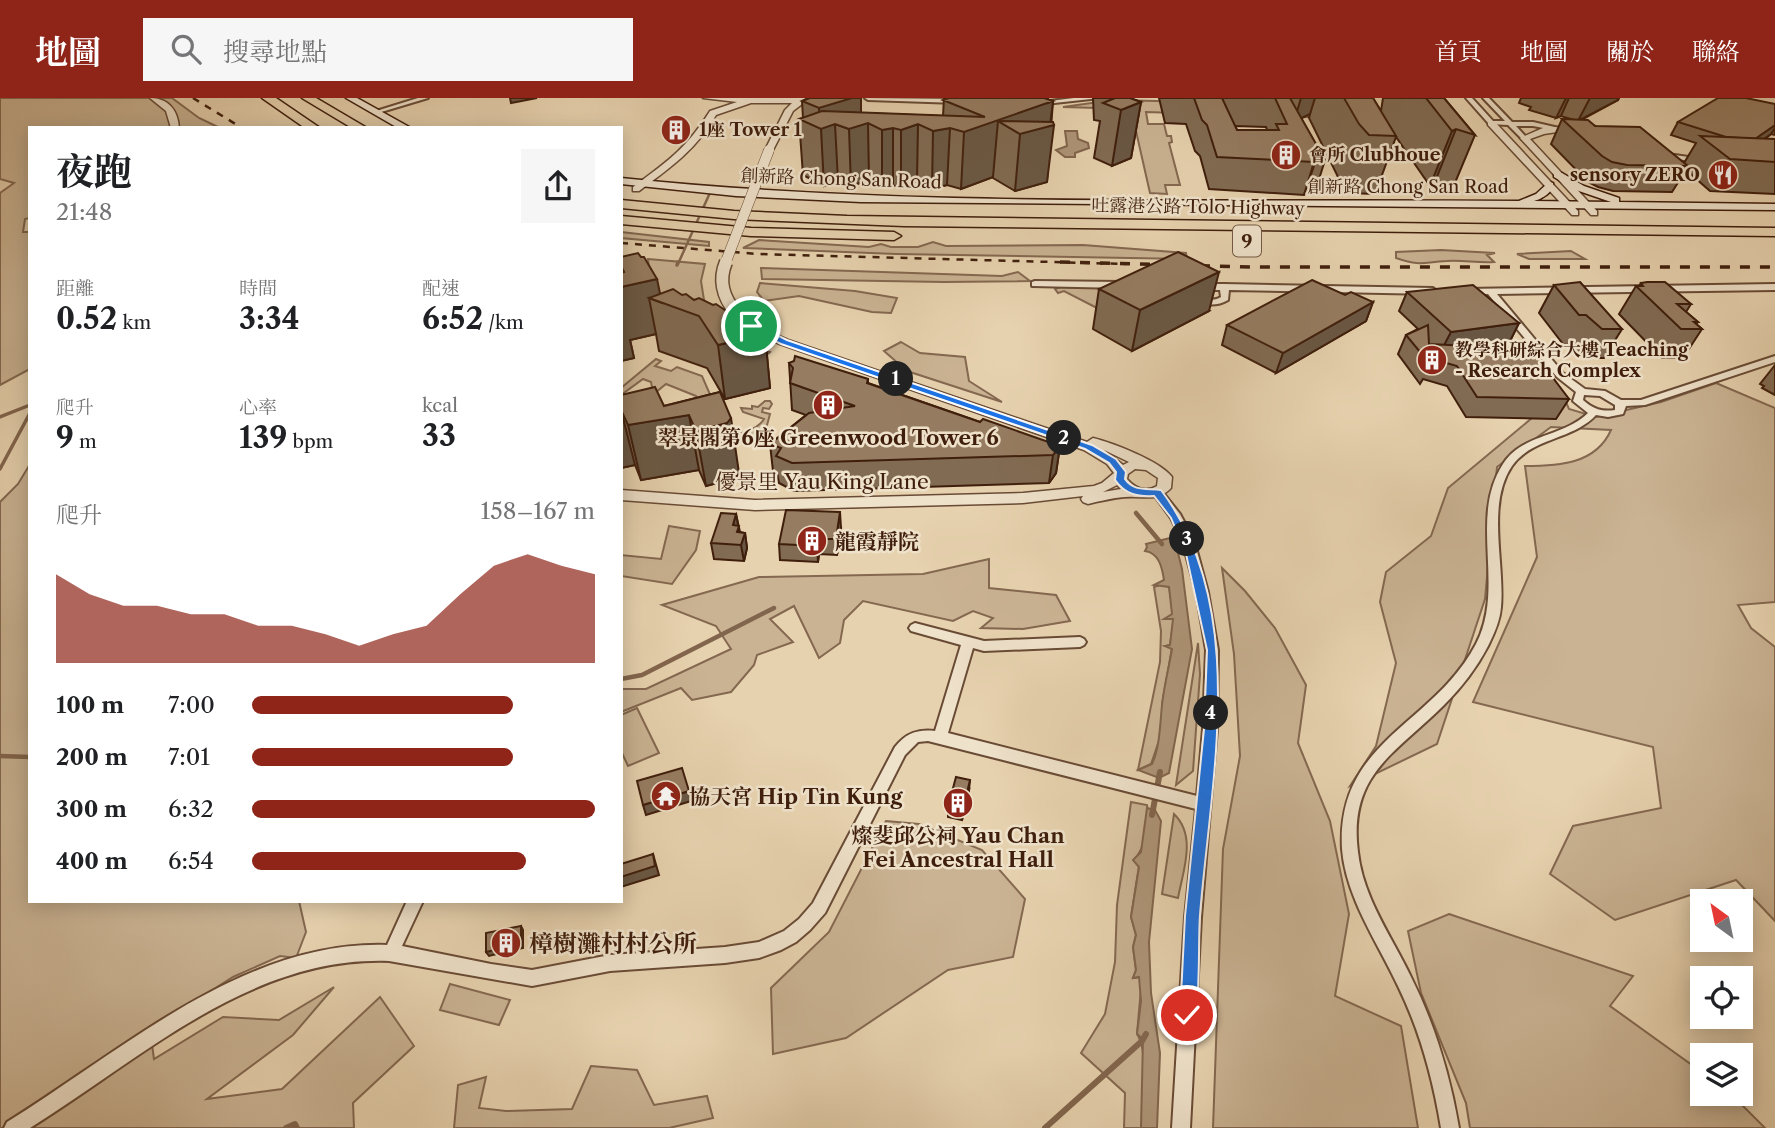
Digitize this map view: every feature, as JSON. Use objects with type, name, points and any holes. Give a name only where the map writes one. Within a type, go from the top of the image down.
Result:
[{"type":"highway","points":[[268,98],[311,126]]},
{"type":"highway","points":[[313,100],[357,126]]},
{"type":"highway","name":"吐露港公路 Tolo Highway","points":[[623,204],[726,215],[862,220],[1309,228],[1775,232]]},
{"type":"highway","name":"吐露港公路 Tolo Highway","points":[[623,220],[719,230],[862,236],[1775,246]]},
{"type":"main road","points":[[351,98],[402,126]]},
{"type":"main road","points":[[1558,175],[1591,193],[1644,206]]},
{"type":"main road","name":"創新路 Chong San Road","points":[[623,181],[646,187]]},
{"type":"main road","points":[[1496,204],[1534,199],[1544,193],[1549,185]]},
{"type":"main road","name":"創新路 Chong San Road","points":[[623,187],[901,205],[1591,209],[1775,214]]},
{"type":"main road","name":"創新路 Chong San Road","points":[[734,196],[1206,204],[1496,204],[1571,209]]},
{"type":"main road","name":"創新路 Chong San Road","points":[[1591,209],[1644,206],[1775,208]]},
{"type":"street","points":[[155,98],[170,109],[175,118],[175,126]]},
{"type":"street","points":[[376,112],[425,98]]},
{"type":"street","points":[[713,113],[707,98],[748,102],[805,100]]},
{"type":"street","points":[[868,98],[965,101]]},
{"type":"street","points":[[1026,102],[1097,98]]},
{"type":"street","points":[[1469,98],[1571,209]]},
{"type":"street","points":[[1486,98],[1591,209]]},
{"type":"street","points":[[805,100],[789,110],[779,128],[722,271],[724,297],[736,313],[761,332],[784,342],[1096,451],[1112,461],[1125,487],[1135,492],[1157,492],[1166,484],[1165,477],[1155,468],[1144,465],[1132,465],[1120,474]]},
{"type":"street","points":[[646,187],[701,134],[713,113],[748,102]]},
{"type":"street","points":[[761,102],[777,111],[779,128]]},
{"type":"street","points":[[1491,123],[1533,124],[1578,133]]},
{"type":"street","points":[[1524,138],[1543,131],[1566,130]]},
{"type":"street","points":[[1646,152],[1713,162]]},
{"type":"street","points":[[1035,284],[1137,285]]},
{"type":"street","points":[[1224,287],[1226,298],[1212,303],[1198,299],[1193,286],[1440,291]]},
{"type":"street","points":[[1452,292],[1775,287]]},
{"type":"street","points":[[1491,292],[1560,375],[1583,392],[1602,393],[1622,406],[1619,412],[1608,415],[1594,412],[1578,401],[1579,394],[1583,392]]},
{"type":"street","points":[[1619,403],[1654,400],[1775,359]]},
{"type":"street","points":[[1450,1128],[1430,1040],[1405,982],[1374,927],[1356,880],[1350,848],[1350,813],[1358,785],[1377,756],[1462,677],[1484,642],[1495,608],[1496,488],[1508,462],[1524,450],[1579,425],[1594,412]]},
{"type":"street","points":[[1026,425],[1102,444],[1125,453],[1144,465]]},
{"type":"street","name":"優景里 Yau King Lane","points":[[1023,498],[1095,490],[1112,483],[1120,474]]},
{"type":"street","name":"優景里 Yau King Lane","points":[[623,495],[722,503],[807,505],[1023,498],[1087,499],[1135,492]]},
{"type":"street","points":[[1157,492],[1176,517],[1188,540],[1202,592],[1212,650],[1210,729],[1193,916],[1181,1128]]},
{"type":"street","points":[[915,628],[968,644],[984,646],[1080,642]]},
{"type":"street","points":[[940,737],[968,644]]},
{"type":"street","points":[[13,1128],[220,995],[309,962],[342,955],[391,953],[532,978],[608,964],[744,955],[777,945],[806,925],[819,908],[906,741],[917,736],[940,737],[1202,804]]},
{"type":"street","points":[[391,953],[414,903]]},
{"type":"shaded area","points":[[0,98],[172,98],[199,118],[216,126],[28,126],[28,218],[25,219],[23,232],[28,232],[28,370],[0,385],[0,193],[14,183],[0,179]]},
{"type":"shaded area","points":[[1113,100],[1320,105],[1370,119],[1146,112],[1148,124],[1164,124],[1167,136],[1171,136],[1172,142],[1169,143],[1180,185],[1165,185],[1167,194],[1150,193],[1131,109],[1063,107]]},
{"type":"shaded area","points":[[1065,131],[1077,131],[1078,139],[1088,143],[1089,148],[1075,153],[1075,157],[1065,157],[1056,150],[1067,146]]},
{"type":"shaded area","points":[[623,232],[709,242],[709,246],[623,238]]},
{"type":"shaded area","points":[[759,240],[869,247],[881,244],[891,247],[918,247],[933,242],[946,246],[1083,245],[1186,253],[1187,259],[896,254],[743,248]]},
{"type":"shaded area","points":[[1441,250],[1495,253],[1487,255],[1494,262],[1417,263],[1396,258],[1396,252]]},
{"type":"shaded area","points":[[1571,251],[1585,259],[1529,259],[1517,254]]},
{"type":"shaded area","points":[[648,259],[705,264],[701,281],[704,300],[757,347],[770,352],[764,357],[665,299],[651,285]]},
{"type":"shaded area","points":[[761,268],[1002,276],[1018,272],[1030,281],[762,279]]},
{"type":"shaded area","points":[[760,283],[855,291],[897,298],[891,313],[872,312],[799,296],[764,301],[757,292]]},
{"type":"shaded area","points":[[1055,289],[1129,289],[1097,308],[1064,291],[1058,293]]},
{"type":"shaded area","points":[[901,342],[920,353],[965,357],[969,381],[1002,402],[907,371],[884,351]]},
{"type":"shaded area","points":[[656,359],[661,361],[655,366],[671,371],[677,367],[702,376],[712,399],[696,399],[696,396],[666,384],[650,397],[631,403],[652,387],[651,382],[643,379],[623,394],[623,386]]},
{"type":"shaded area","points":[[1716,383],[1775,408],[1775,602],[1738,605],[1751,628],[1775,647],[1775,921],[1754,899],[1754,889],[1745,889],[1736,880],[1709,889],[1690,889],[1690,895],[1615,920],[1550,874],[1573,826],[1661,808],[1653,747],[1473,702],[1537,557],[1525,466],[1575,461],[1596,450],[1611,430],[1551,427],[1497,467],[1485,599],[1437,744],[1350,786],[1376,746],[1396,663],[1380,602],[1386,572],[1431,536],[1448,488],[1532,418],[1565,400],[1569,409],[1596,417],[1661,402]]},
{"type":"shaded area","points":[[765,401],[772,404],[769,409],[763,408],[762,412],[770,414],[766,429],[757,431],[759,435],[765,433],[758,443],[657,435],[728,437],[753,429],[761,423],[764,419],[743,412],[741,408],[752,409],[752,406],[758,407]]},
{"type":"shaded area","points":[[28,467],[28,903],[299,903],[306,932],[296,958],[280,956],[233,977],[150,1030],[154,1059],[223,1017],[279,1020],[334,987],[293,1035],[207,1099],[282,1089],[380,997],[414,1046],[353,1103],[354,1128],[0,1128],[0,502],[18,484]]},
{"type":"shaded area","points":[[669,526],[700,531],[696,550],[672,584],[623,576],[623,555],[661,559]]},
{"type":"shaded area","points":[[1174,537],[1182,569],[1192,649],[1169,773],[1159,778],[1138,770],[1152,764],[1157,750],[1172,649],[1165,646],[1170,645],[1173,619],[1164,619],[1172,614],[1169,587],[1154,585],[1164,580],[1161,566],[1154,555],[1145,551],[1146,544]]},
{"type":"shaded area","points":[[989,559],[989,588],[1056,595],[1070,621],[1023,629],[981,628],[993,618],[973,611],[953,621],[863,601],[844,620],[840,643],[819,658],[794,606],[770,619],[793,642],[757,655],[754,665],[731,692],[692,700],[681,688],[623,711],[623,689],[646,689],[731,649],[716,626],[662,605],[759,577],[923,574]]},
{"type":"shaded area","points":[[1222,568],[1275,628],[1306,685],[1298,743],[1330,821],[1349,914],[1335,996],[1401,1026],[1418,1128],[1213,1128],[1223,849],[1240,756],[1234,654]]},
{"type":"shaded area","points":[[1163,584],[1169,587],[1174,617],[1170,645],[1166,646],[1172,648],[1162,704],[1162,732],[1151,764],[1138,770],[1160,662],[1161,631],[1154,587]]},
{"type":"shaded area","points":[[1198,643],[1200,674],[1193,771],[1176,785]]},
{"type":"shaded area","points":[[637,708],[659,753],[628,766],[623,755],[623,714]]},
{"type":"shaded area","points":[[1131,802],[1147,805],[1148,811],[1144,842],[1134,860],[1139,866],[1131,917],[1136,935],[1133,947],[1136,970],[1133,978],[1142,977],[1137,1034],[1144,1065],[1141,1128],[1124,1128],[1125,1093],[1081,1053],[1105,1014],[1115,962],[1117,905]]},
{"type":"shaded area","points":[[1147,808],[1155,810],[1161,821],[1149,942],[1151,993],[1160,1053],[1157,1128],[1141,1128],[1143,1039],[1137,1034],[1141,1001],[1139,977],[1133,978],[1136,970],[1133,947],[1136,935],[1131,917],[1139,867],[1133,860],[1141,852]]},
{"type":"shaded area","points":[[1174,814],[1181,823],[1187,843],[1178,898],[1162,894]]},
{"type":"shaded area","points":[[886,821],[919,824],[982,850],[1025,899],[1013,957],[948,970],[846,1038],[773,1054],[771,988],[829,932]]},
{"type":"shaded area","points":[[1449,914],[1633,976],[1610,1006],[1690,1064],[1690,1106],[1743,1106],[1765,1128],[1470,1128],[1466,1103],[1421,993],[1408,931]]},
{"type":"shaded area","points":[[450,984],[510,1000],[499,1025],[440,1010]]},
{"type":"shaded area","points":[[591,1066],[637,1070],[654,1105],[707,1096],[713,1118],[669,1128],[454,1128],[458,1085],[486,1077],[479,1108],[506,1111],[572,1109]]},
{"type":"building","points":[[810,98],[852,98],[819,108],[802,101]]},
{"type":"building","points":[[1044,98],[1053,101],[964,132],[950,128],[933,131],[918,124],[901,130],[882,130],[868,123],[849,129],[835,124],[821,129],[799,119],[822,111],[985,117],[943,100]]},
{"type":"building","points":[[1115,98],[1130,98],[1141,102],[1121,110],[1103,103]]},
{"type":"building","points":[[1194,98],[1222,98],[1237,130],[1279,130],[1276,124],[1287,124],[1275,98],[1290,98],[1325,160],[1314,162],[1217,157],[1207,125],[1202,120]]},
{"type":"building","points":[[1344,98],[1373,98],[1396,136],[1369,135],[1359,124]]},
{"type":"building","points":[[1426,98],[1444,98],[1475,135],[1456,129],[1452,131]]},
{"type":"building","points":[[1718,98],[1746,98],[1775,104],[1775,125],[1755,139],[1726,137],[1678,122]]},
{"type":"building","points":[[1562,119],[1588,120],[1595,126],[1640,127],[1688,166],[1627,165],[1612,162]]},
{"type":"building","points":[[998,121],[1053,122],[1054,125],[1020,134]]},
{"type":"building","points":[[1700,136],[1775,139],[1775,162],[1730,159]]},
{"type":"building","points":[[1178,252],[1219,272],[1140,310],[1099,289]]},
{"type":"building","points":[[638,253],[644,257],[657,279],[623,287],[623,257]]},
{"type":"building","points":[[1312,280],[1345,295],[1351,292],[1373,302],[1283,353],[1227,325]]},
{"type":"building","points":[[1580,282],[1622,329],[1602,329],[1586,315],[1579,315],[1554,285]]},
{"type":"building","points":[[1665,282],[1691,304],[1677,304],[1698,322],[1694,322],[1702,329],[1681,329],[1636,286],[1643,286],[1641,283]]},
{"type":"building","points":[[1473,285],[1519,323],[1451,332],[1407,292]]},
{"type":"building","points":[[673,289],[694,300],[699,298],[716,304],[741,321],[754,318],[765,334],[718,345],[699,316],[649,298]]},
{"type":"building","points":[[1428,325],[1429,344],[1531,349],[1569,399],[1477,397],[1457,366],[1429,358],[1430,364],[1406,335]]},
{"type":"building","points":[[795,356],[868,379],[867,383],[980,422],[983,419],[1060,446],[1053,455],[792,463],[776,456],[781,448],[770,444],[809,413],[855,406],[790,383],[793,368],[789,363],[794,361]]},
{"type":"building","points":[[655,387],[664,406],[720,392],[731,418],[727,423],[696,431],[689,415],[628,425],[623,414],[623,395]]},
{"type":"building","points":[[786,510],[840,512],[836,539],[818,539],[817,546],[779,544]]},
{"type":"building","points":[[721,513],[736,514],[733,525],[739,526],[737,532],[745,533],[741,545],[711,543]]},
{"type":"building","points":[[682,768],[689,791],[643,805],[637,781]]},
{"type":"building","points":[[956,777],[970,780],[963,810],[948,807]]},
{"type":"building","points":[[653,854],[655,866],[623,876],[623,863]]},
{"type":"building","name":"樟樹灘村村公所","points":[[521,926],[521,944],[486,952],[486,933]]},
{"type":"waterway","points":[[678,264],[713,186]]},
{"type":"waterway","points":[[0,417],[28,406]]},
{"type":"waterway","points":[[0,469],[28,417]]},
{"type":"waterway","points":[[1136,513],[1162,544]]},
{"type":"waterway","points":[[623,679],[642,675],[774,608]]},
{"type":"waterway","points":[[0,756],[28,757]]},
{"type":"waterway","points":[[1152,815],[1160,772]]},
{"type":"waterway","points":[[1045,1128],[1142,1041],[1146,1034]]},
{"type":"waterway","points":[[286,1128],[295,1124],[297,1128]]},
{"type":"railway","points":[[193,98],[239,126]]},
{"type":"railway","points":[[623,243],[758,254],[1126,264]]},
{"type":"railway","points":[[1060,262],[1252,267],[1775,267]]},
{"type":"place","name":"1座 Tower 1","points":[[676,130]]},
{"type":"place","name":"會所 Clubhoue","points":[[1286,155]]},
{"type":"place","name":"sensory ZERO","points":[[1723,175]]},
{"type":"place","name":"教學科研綜合大樓 Teaching - Research Complex","points":[[1432,360]]},
{"type":"place","name":"翠景閣第6座 Greenwood Tower 6","points":[[828,405]]},
{"type":"place","name":"龍霞靜院","points":[[812,541]]},
{"type":"place","name":"協天宮 Hip Tin Kung","points":[[666,796]]},
{"type":"place","name":"燦斐邱公祠 Yau Chan Fei Ancestral Hall","points":[[958,803]]},
{"type":"place","name":"樟樹灘村村公所","points":[[506,943]]},
{"type":"route","points":[[751,326],[784,342],[1089,447],[1112,461],[1121,472],[1120,480],[1125,487],[1141,494],[1157,492],[1176,517],[1192,554],[1212,650],[1210,729],[1187,1015]]}]
